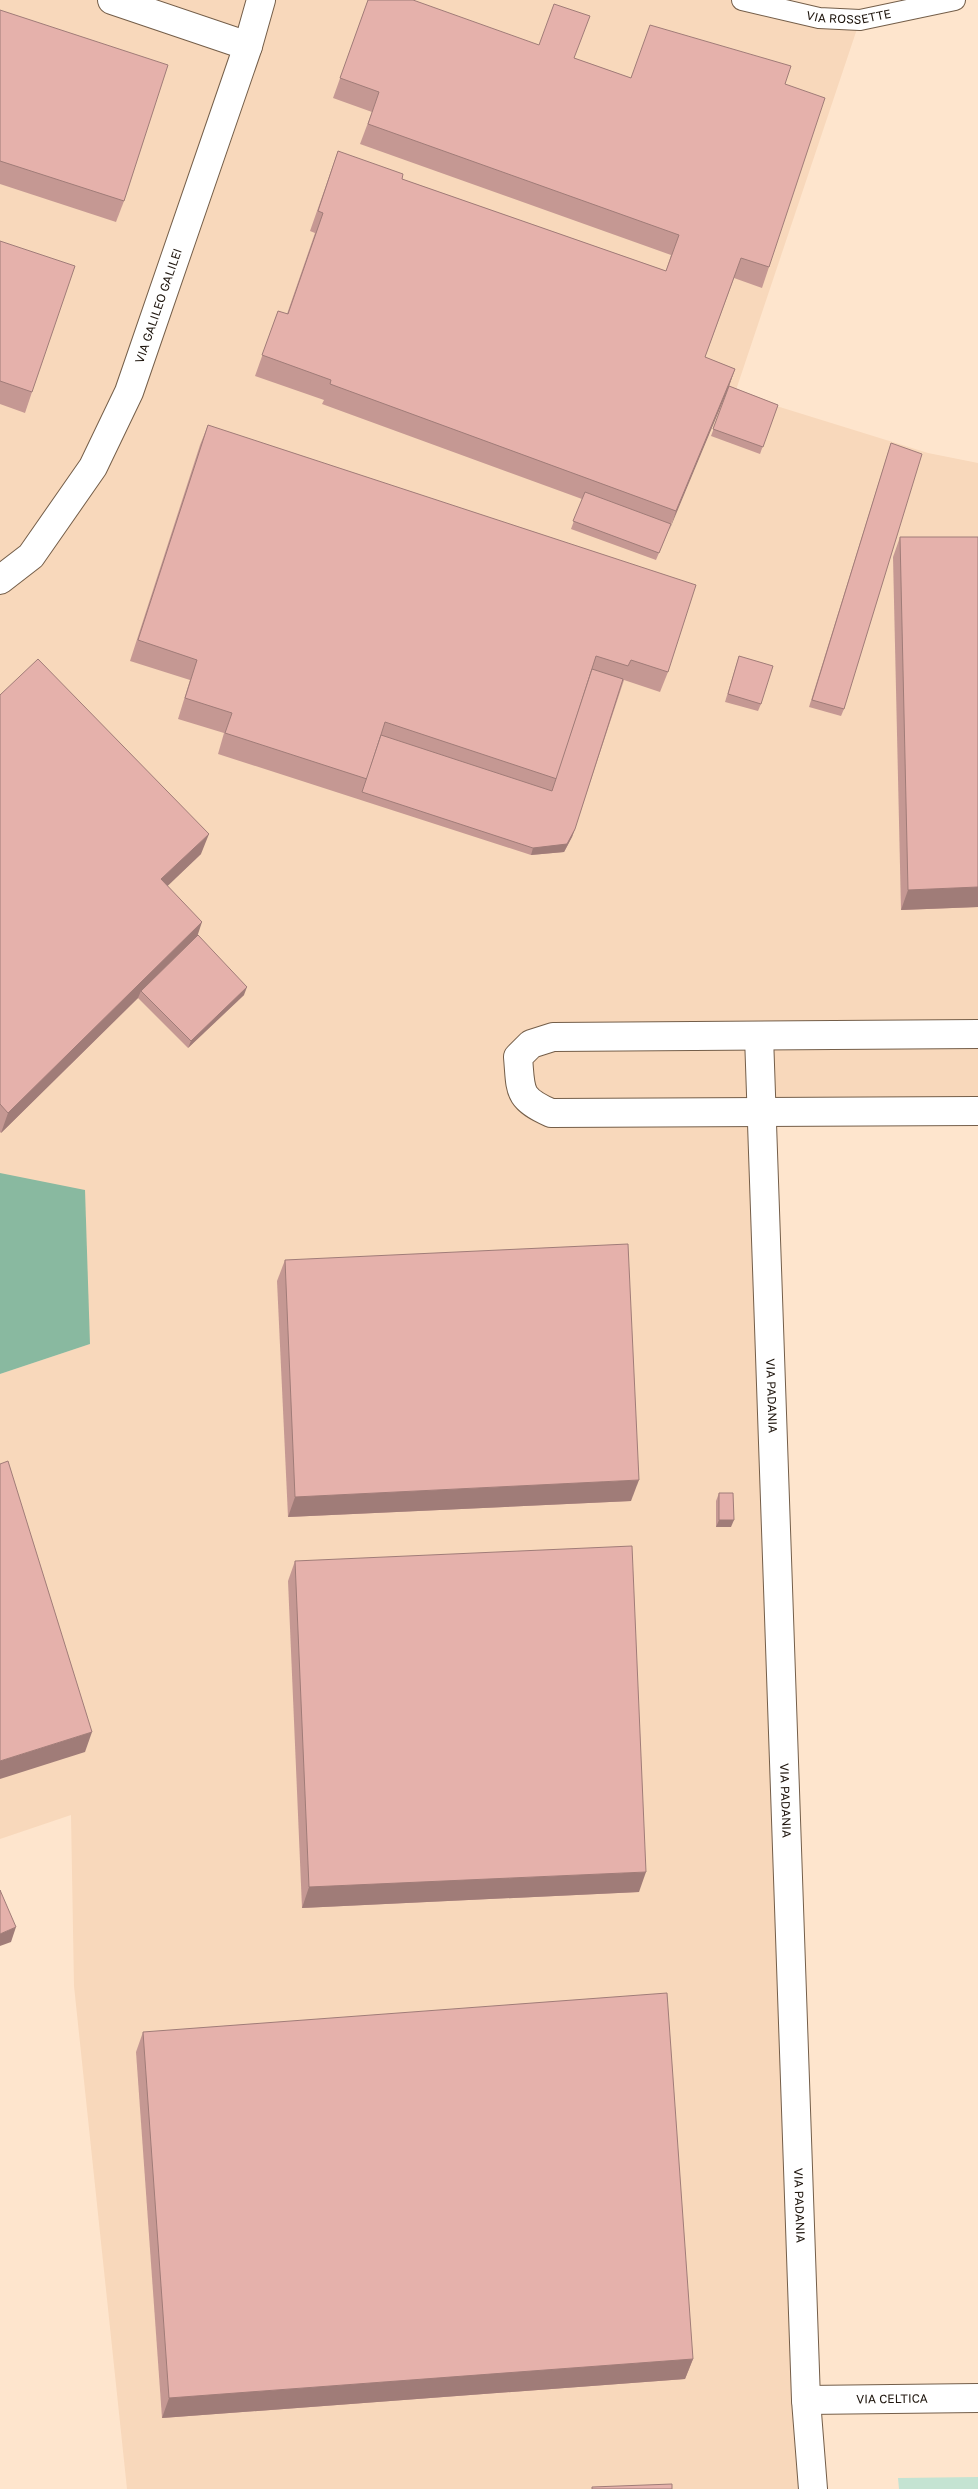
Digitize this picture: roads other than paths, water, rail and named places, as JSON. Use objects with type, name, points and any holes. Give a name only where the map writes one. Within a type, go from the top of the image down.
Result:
[{"type":"street","points":[[112,0],[248,46]]},
{"type":"street","name":"VIA GALILEO GALILEI","points":[[0,580],[31,556],[93,467],[129,392],[248,46],[260,0]]},
{"type":"street","points":[[978,1034],[553,1037],[531,1044],[518,1057],[521,1093],[533,1105],[551,1112],[978,1111]]},
{"type":"street","name":"VIA PADANIA","points":[[759,1036],[806,2400],[813,2489]]},
{"type":"street","name":"VIA CELTICA","points":[[806,2400],[978,2398]]},
{"type":"lane","name":"VIA ROSSETTE","points":[[742,0],[819,18],[860,20],[955,0]]}]
